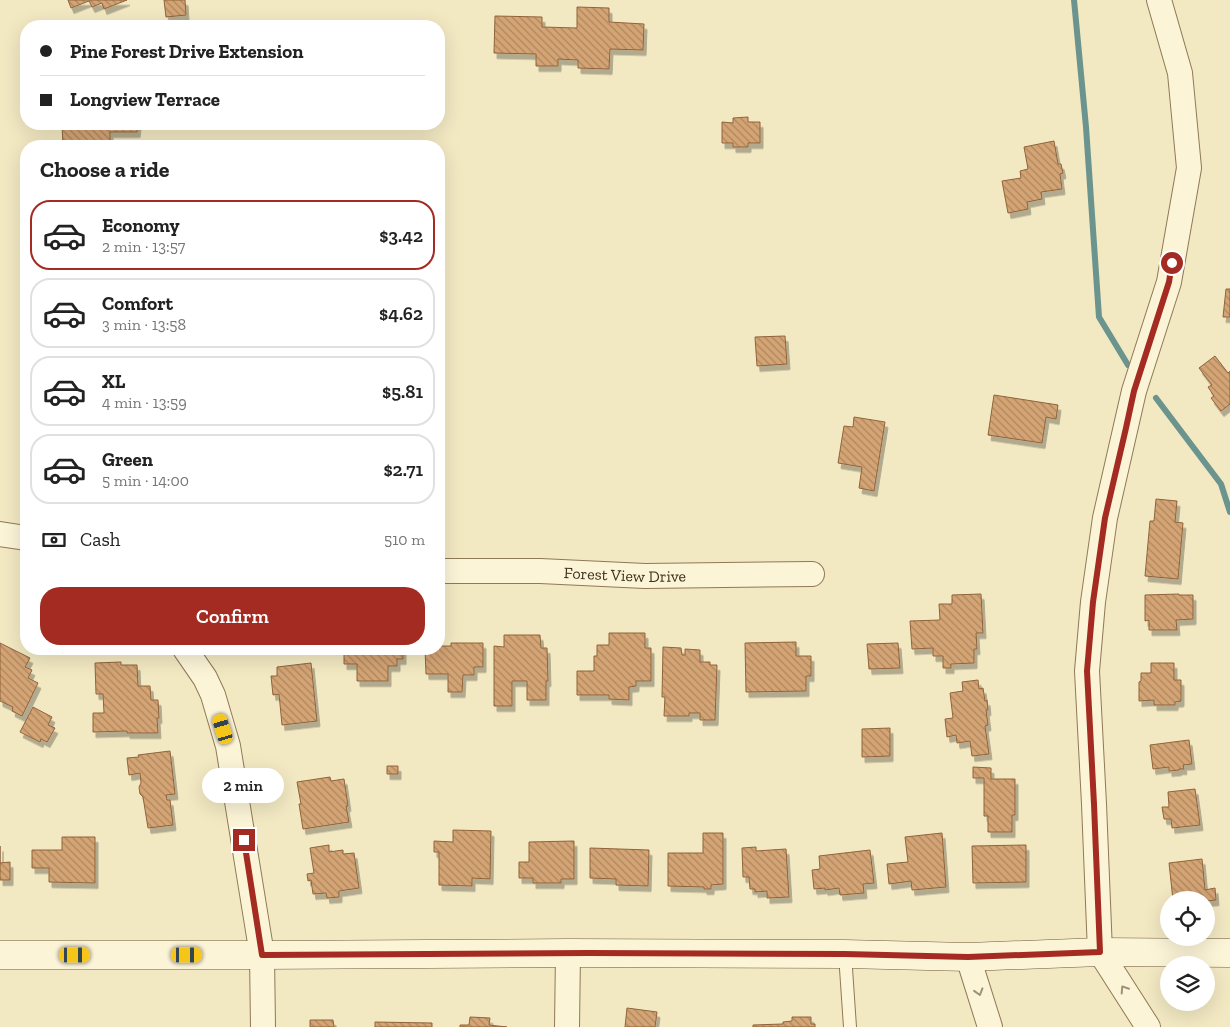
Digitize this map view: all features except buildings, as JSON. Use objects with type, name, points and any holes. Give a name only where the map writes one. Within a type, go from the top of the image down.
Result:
[{"type":"main road","points":[[0,955],[568,953],[845,954],[968,957],[1100,952],[1230,953]]},
{"type":"street","points":[[1148,1027],[1100,952],[1087,671],[1093,602],[1105,518],[1134,391],[1169,282],[1189,168],[1180,73],[1160,0]]},
{"type":"street","points":[[0,534],[20,537]]},
{"type":"street","name":"Forest View Drive","points":[[445,571],[540,571],[645,576],[812,574]]},
{"type":"street","points":[[189,655],[205,678],[213,695],[228,746],[262,955],[263,1027]]},
{"type":"street","points":[[567,1027],[568,953]]},
{"type":"street","points":[[968,957],[990,1027]]},
{"type":"lane","points":[[845,954],[850,1027]]},
{"type":"waterway","points":[[1074,0],[1086,127],[1099,317],[1128,365]]},
{"type":"waterway","points":[[1156,398],[1221,484],[1230,512]]},
{"type":"route","points":[[244,840],[262,955],[588,953],[845,954],[968,957],[1100,952],[1087,671],[1093,602],[1105,518],[1134,391],[1169,282],[1172,263]]}]
